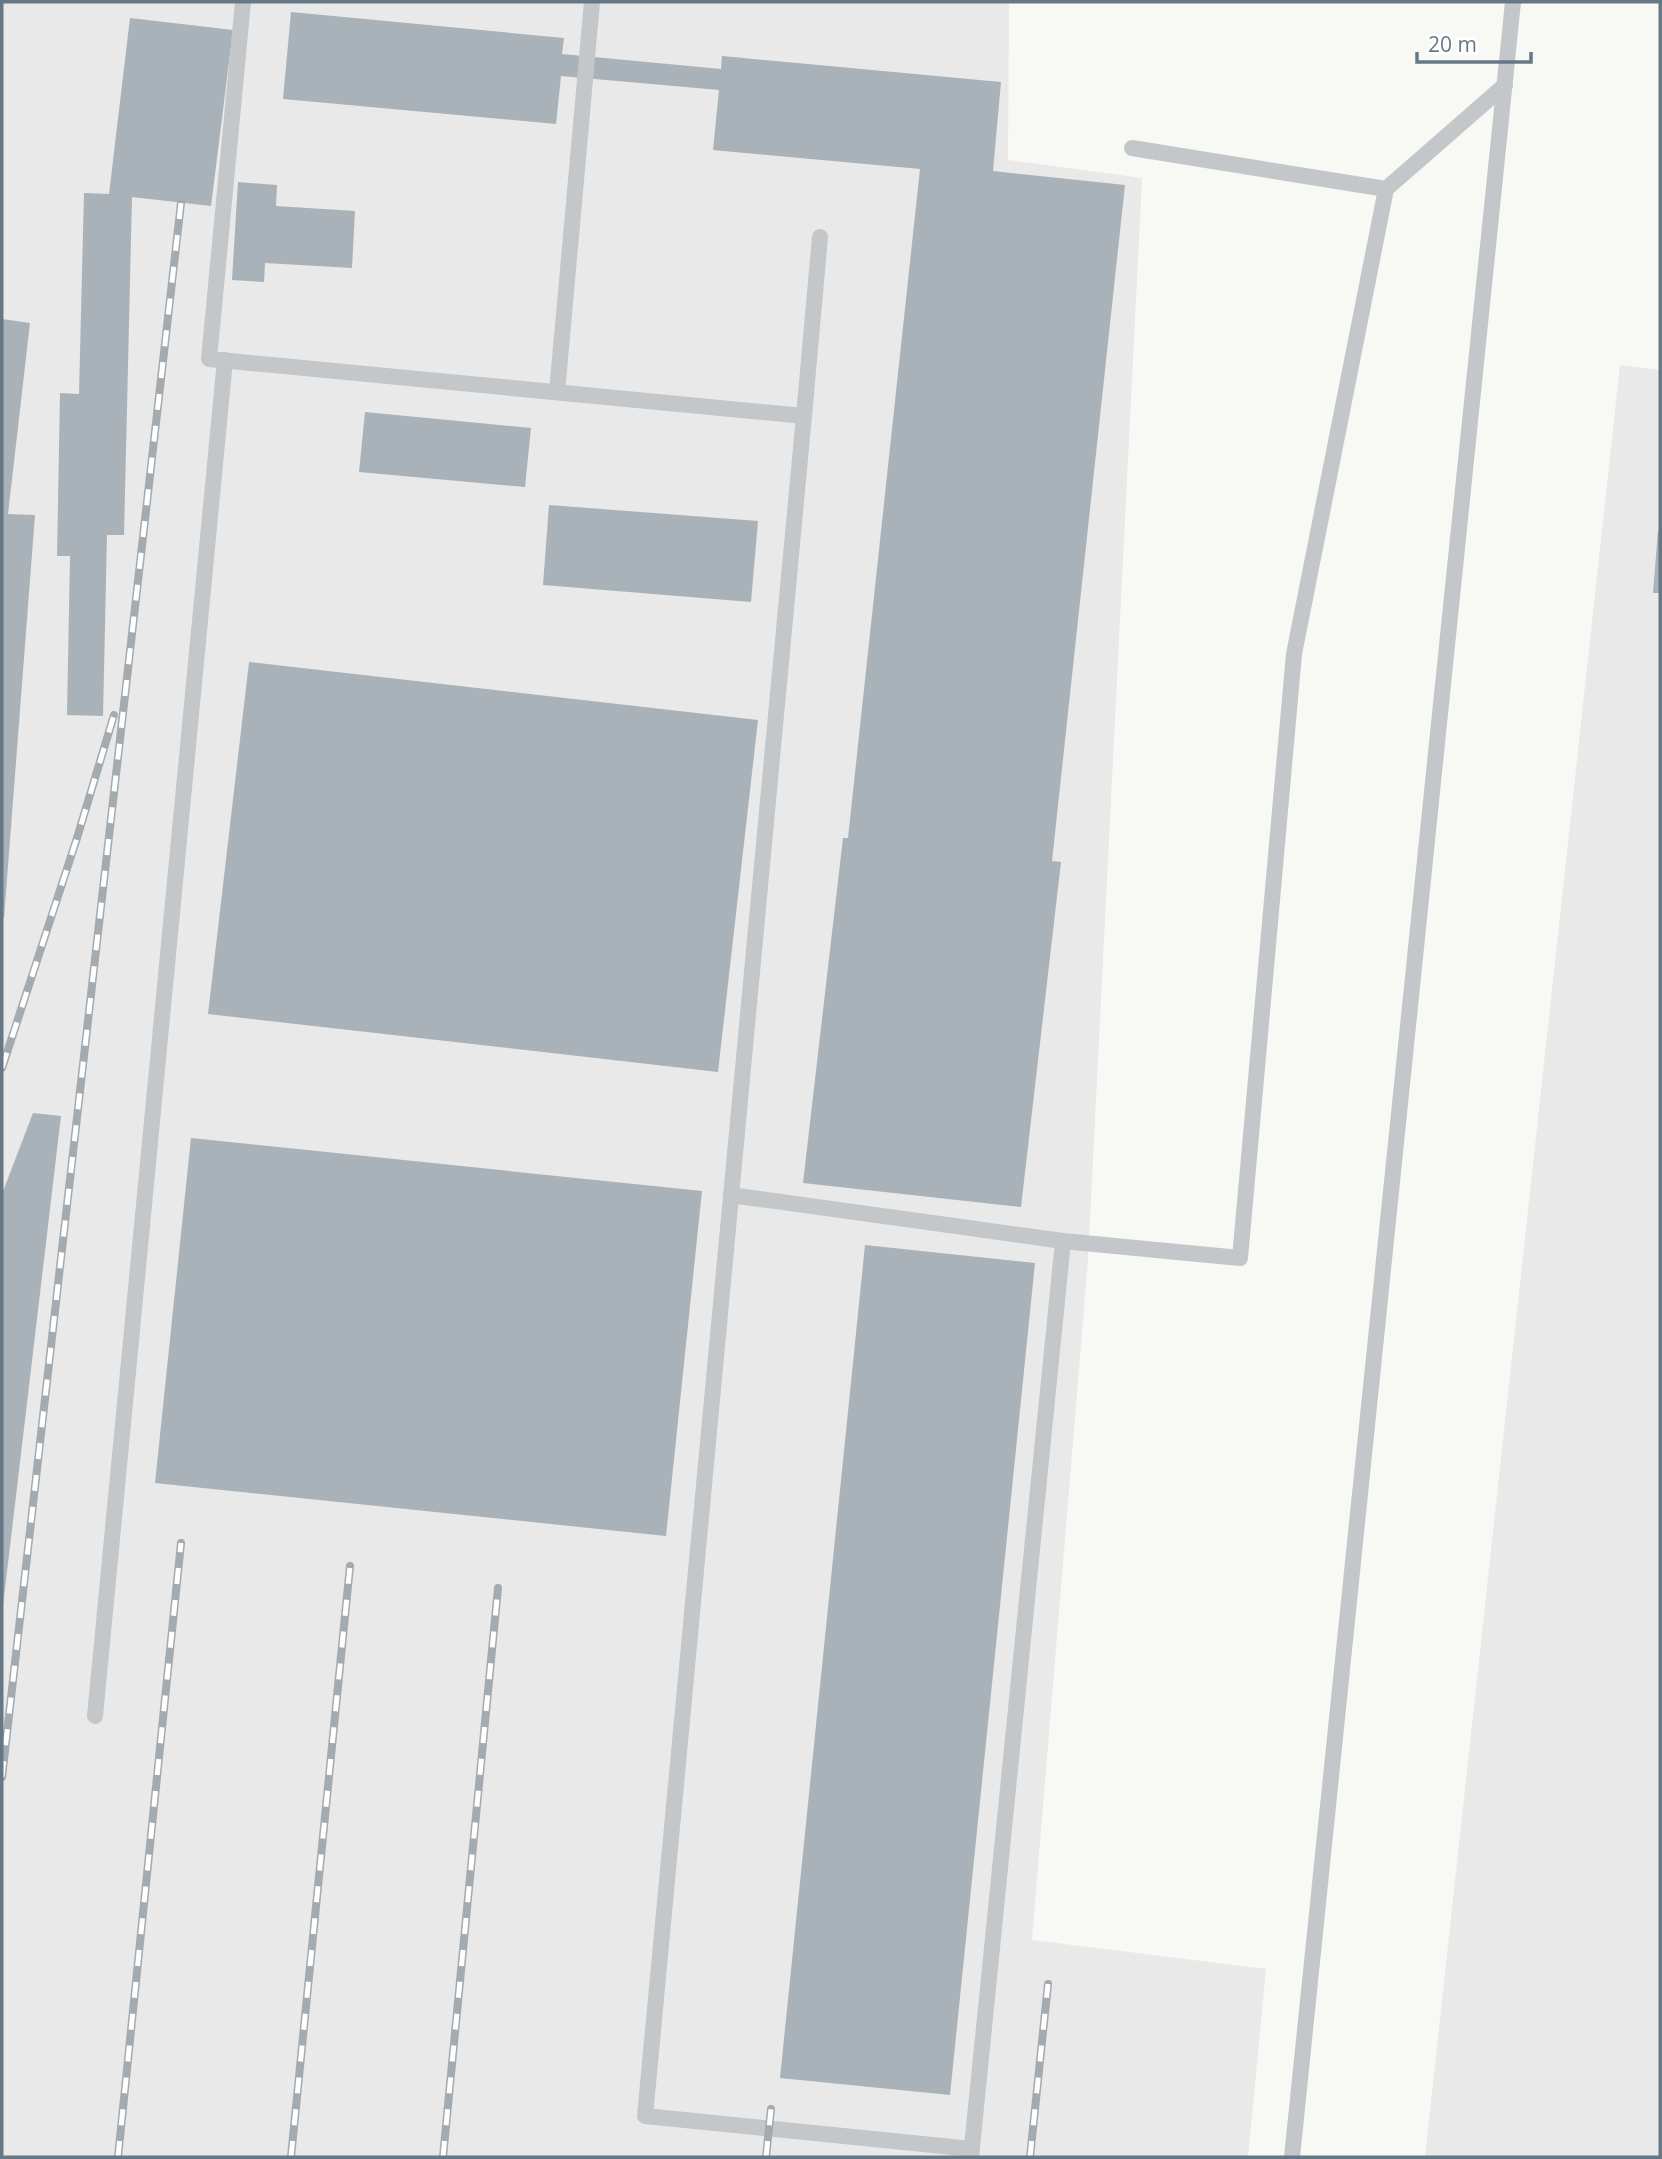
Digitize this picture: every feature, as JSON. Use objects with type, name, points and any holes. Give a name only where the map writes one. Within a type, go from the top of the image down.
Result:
[{"type":"lane","points":[[243,2],[209,359],[804,416]]},
{"type":"lane","points":[[557,392],[592,2]]},
{"type":"lane","points":[[1292,2157],[1513,2]]},
{"type":"lane","points":[[731,1195],[1063,1241],[1240,1258],[1294,654],[1386,189],[1505,85]]},
{"type":"lane","points":[[1132,148],[1386,189]]},
{"type":"lane","points":[[820,237],[645,2116],[971,2153],[1063,1241]]},
{"type":"lane","points":[[95,1716],[225,360]]},
{"type":"shaded area","points":[[2,2],[1009,2],[1008,160],[1142,178],[1088,1259],[1032,1940],[1266,1969],[1248,2157],[2,2157]]},
{"type":"shaded area","points":[[1620,365],[1660,370],[1660,2157],[1425,2157]]},
{"type":"building","points":[[291,12],[564,38],[562,54],[721,69],[722,56],[1001,82],[993,171],[1125,185],[1052,861],[1061,862],[1021,1207],[803,1183],[843,838],[848,838],[920,169],[713,150],[719,90],[561,76],[556,124],[283,99]]},
{"type":"building","points":[[130,18],[233,30],[211,206],[132,197],[124,535],[107,535],[103,716],[67,715],[70,556],[57,556],[60,393],[79,394],[84,193],[109,194]]},
{"type":"building","points":[[238,182],[277,185],[276,206],[355,211],[352,268],[265,263],[264,282],[232,280]]},
{"type":"building","points":[[2,319],[30,323],[8,514],[35,515],[4,918],[2,918]]},
{"type":"building","points":[[365,412],[531,428],[525,487],[359,472]]},
{"type":"building","points":[[549,505],[758,521],[751,602],[543,585]]},
{"type":"building","points":[[1658,531],[1660,593],[1653,593]]},
{"type":"building","points":[[249,662],[758,720],[718,1072],[208,1014]]},
{"type":"building","points":[[33,1113],[61,1116],[2,1614],[2,1194]]},
{"type":"building","points":[[191,1138],[702,1191],[666,1536],[155,1483]]},
{"type":"building","points":[[865,1245],[1035,1263],[950,2095],[780,2078]]},
{"type":"railway","points":[[2,1777],[181,203]]},
{"type":"railway","points":[[2,1068],[114,715]]},
{"type":"railway","points":[[118,2157],[181,1543]]},
{"type":"railway","points":[[291,2157],[350,1566]]},
{"type":"railway","points":[[443,2157],[498,1588]]},
{"type":"railway","points":[[1030,2157],[1048,1984]]},
{"type":"railway","points":[[766,2157],[771,2109]]}]
